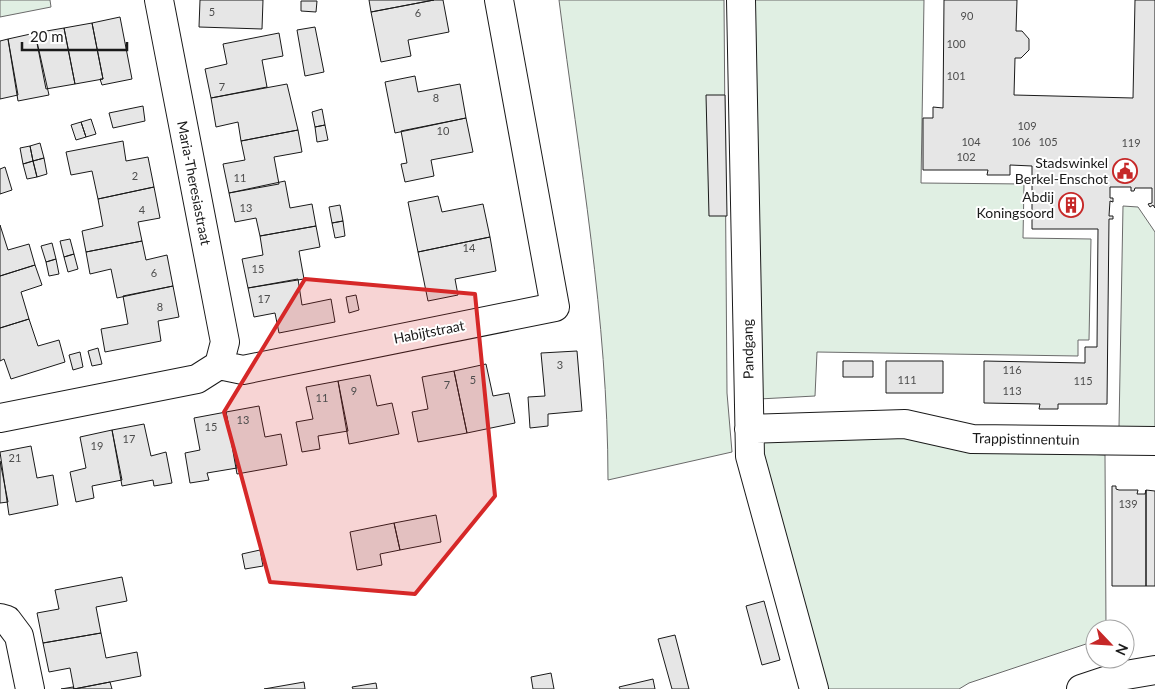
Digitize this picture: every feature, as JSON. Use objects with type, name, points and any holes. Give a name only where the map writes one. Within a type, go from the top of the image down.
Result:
[{"type":"street","name":"Maria-Theresiastraat","points":[[159,0],[225,342],[219,365]]},
{"type":"street","name":"Habijtstraat","points":[[219,365],[243,370],[555,307],[499,0]]},
{"type":"street","name":"Pandgang","points":[[741,0],[750,456],[814,689]]},
{"type":"street","points":[[0,418],[197,379],[219,365]]},
{"type":"street","name":"Trappistinnentuin","points":[[749,429],[905,424],[972,438],[1155,441]]},
{"type":"street","points":[[0,618],[8,620],[19,636],[30,689]]},
{"type":"street","points":[[1081,689],[1120,676],[1155,670]]},
{"type":"highlighted area","points":[[305,279],[475,294],[495,496],[415,594],[270,582],[224,412]]},
{"type":"green space","points":[[0,0],[50,0],[51,7],[0,17]]},
{"type":"green space","points":[[559,0],[724,0],[727,393],[732,452],[608,480],[607,420],[598,299]]},
{"type":"green space","points":[[753,0],[924,0],[921,183],[1024,184],[1023,238],[1091,239],[1089,340],[1078,340],[1078,356],[817,352],[815,396],[759,399]]},
{"type":"green space","points":[[1123,206],[1138,207],[1155,232],[1155,427],[1119,427]]},
{"type":"green space","points":[[902,435],[977,448],[1105,455],[1106,619],[1085,619],[1085,644],[969,683],[959,689],[828,689],[762,457],[761,440]]},
{"type":"building","points":[[200,0],[263,0],[262,29],[199,27]]},
{"type":"building","points":[[369,0],[434,0],[371,12]]},
{"type":"building","points":[[443,0],[449,32],[408,40],[411,56],[381,62],[371,12]]},
{"type":"building","name":"Abdij Koningsoord","points":[[944,0],[1017,0],[1016,31],[1022,31],[1029,39],[1029,50],[1021,58],[1015,58],[1014,95],[1133,98],[1135,0],[1155,0],[1155,208],[1153,205],[1150,207],[1148,204],[1152,203],[1152,188],[1135,188],[1134,191],[1131,191],[1131,187],[1110,187],[1110,198],[1113,198],[1113,202],[1110,201],[1109,216],[1113,216],[1113,219],[1109,219],[1107,404],[1058,404],[1058,409],[1039,409],[1040,404],[984,403],[984,361],[1085,363],[1085,347],[1097,347],[1098,229],[1032,229],[1032,166],[1010,165],[1010,175],[987,175],[988,170],[923,170],[923,118],[933,118],[933,107],[943,108]]},
{"type":"building","points":[[301,1],[317,1],[316,12],[301,11]]},
{"type":"building","points":[[120,17],[132,79],[102,85],[100,79],[103,79],[92,23]]},
{"type":"building","points":[[92,23],[103,79],[75,84],[64,28]]},
{"type":"building","points":[[315,27],[324,72],[305,76],[297,30]]},
{"type":"building","points":[[64,28],[75,84],[46,89],[35,33]]},
{"type":"building","points":[[35,33],[49,95],[18,101],[8,39]]},
{"type":"building","points":[[279,33],[283,56],[262,60],[267,87],[211,98],[205,69],[227,64],[223,44]]},
{"type":"building","points":[[8,39],[18,95],[0,99],[0,41]]},
{"type":"building","points":[[415,76],[418,92],[460,84],[466,118],[395,133],[385,82]]},
{"type":"building","points":[[287,84],[298,130],[241,141],[238,122],[216,127],[211,98]]},
{"type":"building","points":[[706,95],[725,95],[727,216],[709,216]]},
{"type":"building","points":[[143,106],[145,121],[113,128],[109,113]]},
{"type":"building","points":[[322,109],[325,125],[315,127],[312,112]]},
{"type":"building","points":[[466,118],[473,152],[431,160],[434,176],[405,182],[401,164],[407,163],[401,131]]},
{"type":"building","points":[[91,119],[96,134],[86,137],[81,122]]},
{"type":"building","points":[[81,122],[86,137],[76,140],[71,125]]},
{"type":"building","points":[[325,125],[328,140],[317,142],[315,127]]},
{"type":"building","points":[[298,130],[302,152],[274,157],[279,184],[229,193],[223,164],[245,160],[241,141]]},
{"type":"building","points":[[123,141],[126,161],[148,157],[154,187],[98,199],[92,171],[71,175],[66,152]]},
{"type":"building","points":[[40,143],[44,158],[33,161],[30,146]]},
{"type":"building","points":[[30,146],[33,161],[23,164],[20,148]]},
{"type":"building","points":[[44,158],[47,174],[37,177],[33,161]]},
{"type":"building","points":[[33,161],[37,177],[27,179],[23,164]]},
{"type":"building","points":[[5,167],[12,190],[0,194],[0,169]]},
{"type":"building","points":[[285,181],[290,208],[312,204],[316,226],[260,236],[256,218],[235,222],[229,193]]},
{"type":"building","points":[[154,187],[160,218],[138,222],[142,241],[86,252],[82,231],[103,226],[98,199]]},
{"type":"building","points":[[438,196],[442,212],[483,204],[490,237],[418,252],[408,202]]},
{"type":"building","points":[[340,205],[343,221],[332,223],[329,207]]},
{"type":"building","points":[[343,221],[345,236],[335,238],[332,223]]},
{"type":"building","points":[[0,225],[8,250],[29,244],[35,265],[0,276]]},
{"type":"building","points":[[316,226],[320,247],[299,251],[304,279],[248,288],[242,259],[263,255],[260,236]]},
{"type":"building","points":[[490,237],[496,271],[455,279],[458,295],[428,301],[418,252]]},
{"type":"building","points":[[70,239],[74,254],[64,257],[60,241]]},
{"type":"building","points":[[142,241],[146,260],[167,255],[173,286],[117,298],[111,269],[90,274],[86,252]]},
{"type":"building","points":[[52,243],[56,259],[46,262],[41,246]]},
{"type":"building","points":[[74,254],[78,269],[68,272],[64,257]]},
{"type":"building","points":[[56,259],[59,274],[49,276],[46,262]]},
{"type":"building","points":[[35,265],[42,285],[21,292],[29,319],[0,328],[0,276]]},
{"type":"building","points":[[298,279],[302,305],[331,299],[335,322],[279,333],[275,313],[254,317],[248,288]]},
{"type":"building","points":[[173,286],[179,317],[158,321],[161,341],[105,352],[101,329],[128,324],[123,296]]},
{"type":"building","points":[[356,295],[359,310],[349,313],[346,297]]},
{"type":"building","points":[[29,319],[38,346],[59,340],[65,362],[11,379],[4,359],[0,361],[0,328]]},
{"type":"building","points":[[98,348],[102,364],[92,366],[88,351]]},
{"type":"building","points":[[577,351],[582,411],[548,414],[548,426],[530,428],[528,397],[545,396],[541,353]]},
{"type":"building","points":[[80,352],[83,367],[73,370],[69,355]]},
{"type":"building","points":[[843,361],[873,361],[873,377],[843,377]]},
{"type":"building","points":[[886,361],[943,361],[943,393],[886,393]]},
{"type":"building","points":[[486,364],[493,396],[509,393],[515,423],[467,433],[454,371]]},
{"type":"building","points":[[454,371],[467,433],[418,442],[412,412],[428,409],[422,377]]},
{"type":"building","points":[[370,375],[377,406],[392,403],[399,434],[349,444],[338,381]]},
{"type":"building","points":[[338,381],[348,431],[318,436],[320,449],[302,452],[296,422],[313,419],[306,387]]},
{"type":"building","points":[[259,406],[265,437],[281,434],[287,465],[237,474],[226,412]]},
{"type":"building","points":[[226,412],[237,468],[207,473],[209,480],[190,483],[185,453],[200,450],[194,418]]},
{"type":"building","points":[[144,424],[151,456],[166,452],[172,483],[154,486],[153,480],[122,486],[112,430]]},
{"type":"building","points":[[112,430],[122,480],[92,486],[94,498],[76,502],[70,472],[86,468],[80,437]]},
{"type":"building","points":[[31,446],[37,478],[53,475],[58,505],[9,515],[0,452]]},
{"type":"building","points":[[0,461],[8,502],[0,503]]},
{"type":"building","points":[[1112,486],[1116,486],[1116,489],[1119,490],[1138,490],[1137,494],[1145,494],[1146,490],[1146,586],[1112,586]]},
{"type":"building","points":[[1146,490],[1155,491],[1155,586],[1146,586]]},
{"type":"building","points":[[436,515],[441,542],[400,550],[394,523]]},
{"type":"building","points":[[394,523],[400,550],[380,554],[382,565],[357,570],[350,532]]},
{"type":"building","points":[[260,550],[263,566],[245,569],[242,554]]},
{"type":"building","points":[[122,577],[127,601],[96,607],[101,633],[43,643],[37,613],[59,609],[55,590]]},
{"type":"building","points":[[764,601],[780,660],[762,665],[746,606]]},
{"type":"building","points":[[101,633],[106,658],[137,652],[141,676],[74,689],[70,668],[49,672],[43,643]]},
{"type":"building","points":[[675,635],[689,689],[672,689],[658,639]]},
{"type":"building","points":[[551,673],[554,689],[533,689],[531,677]]},
{"type":"building","points":[[653,679],[655,689],[620,689],[619,687]]},
{"type":"building","points":[[110,682],[112,689],[74,689]]},
{"type":"building","points":[[304,682],[305,689],[264,689]]},
{"type":"building","points":[[376,683],[377,689],[353,689],[352,687]]},
{"type":"place","name":"Stadswinkel Berkel-Enschot","points":[[1125,171]]},
{"type":"place","name":"Abdij Koningsoord","points":[[1071,205]]}]
